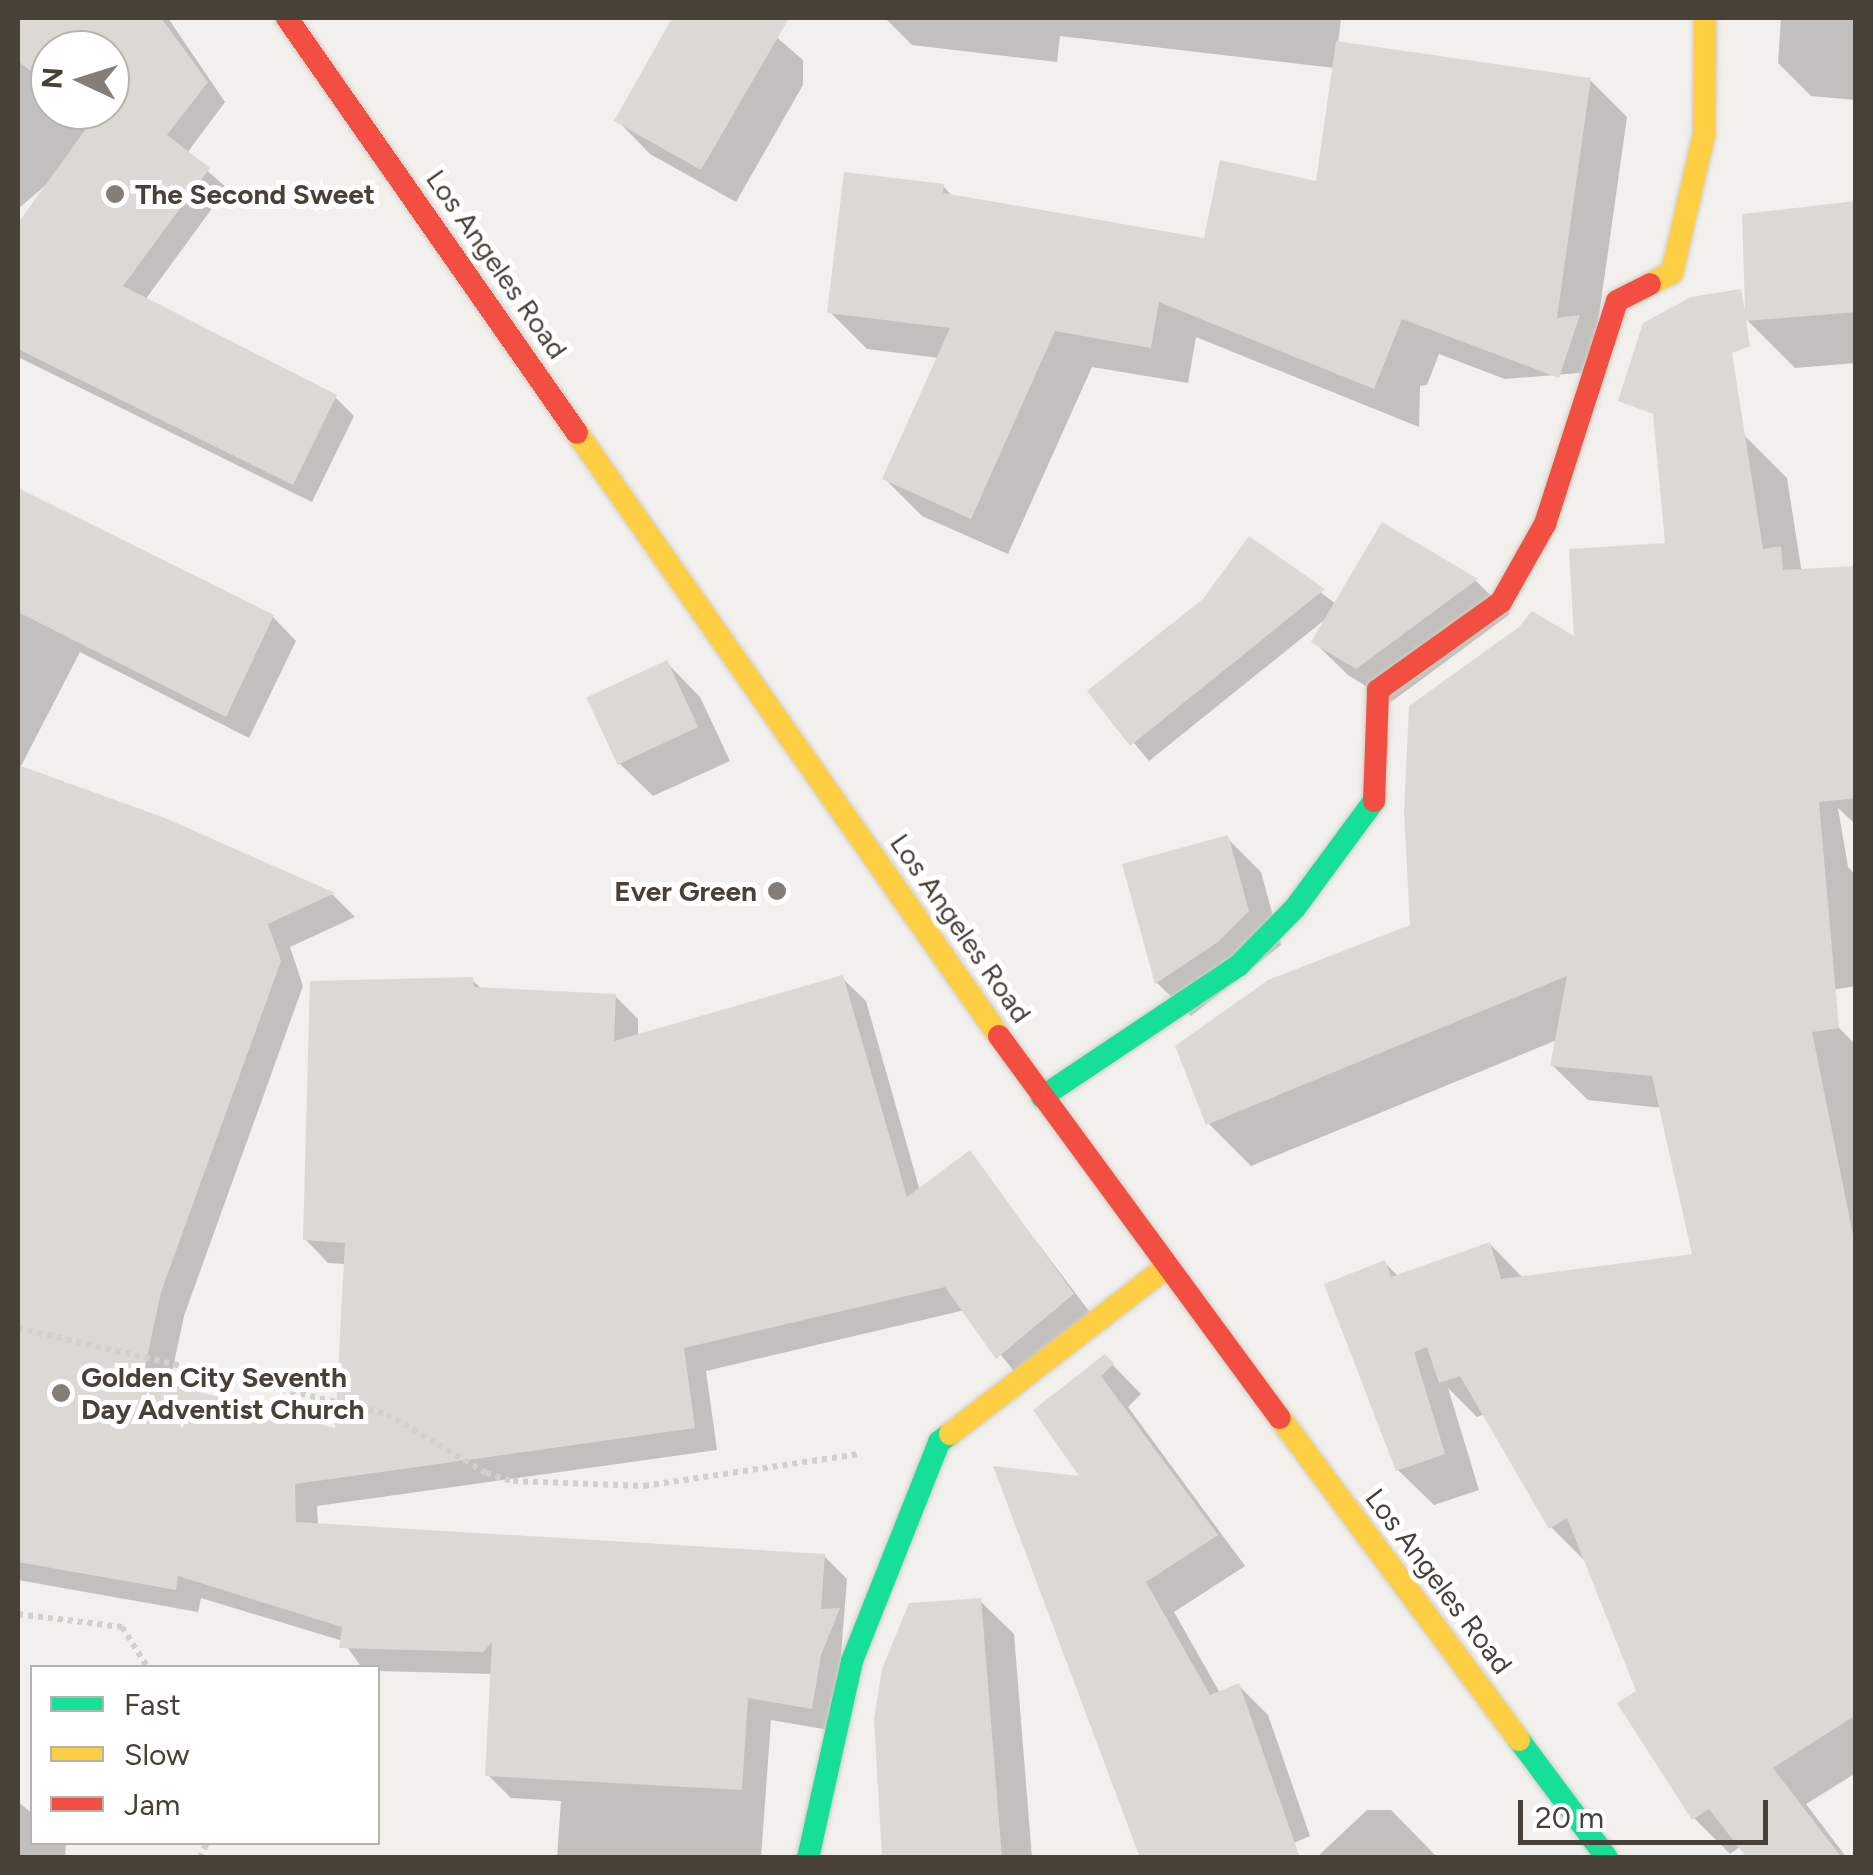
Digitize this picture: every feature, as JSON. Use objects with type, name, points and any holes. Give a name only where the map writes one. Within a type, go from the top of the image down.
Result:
[{"type":"main road","name":"Los Angeles Road","points":[[287,18],[1042,1097],[1607,1858]]},
{"type":"main road","points":[[1042,1097],[1238,966],[1295,908],[1374,808],[1378,690],[1500,602],[1545,524],[1617,301],[1672,272],[1704,134],[1705,18]]},
{"type":"main road","points":[[808,1858],[852,1662],[939,1442],[1168,1267]]},
{"type":"path","points":[[18,1328],[388,1414],[486,1474],[513,1481],[644,1486],[939,1442]]},
{"type":"path","points":[[18,1614],[122,1626],[146,1665]]},
{"type":"building","points":[[18,18],[161,18],[208,82],[167,135],[210,168],[123,286],[337,395],[293,485],[18,349],[18,223],[85,130],[130,130],[130,30],[30,30],[30,70],[18,61]]},
{"type":"building","points":[[672,18],[789,18],[701,170],[614,121]]},
{"type":"building","points":[[1336,41],[1591,78],[1557,318],[1580,315],[1559,378],[1402,319],[1374,389],[1159,302],[1151,348],[1055,331],[971,519],[882,479],[950,328],[827,313],[844,172],[944,184],[943,193],[1204,238],[1220,160],[1316,181]]},
{"type":"building","points":[[1856,201],[1856,312],[1746,321],[1750,346],[1732,353],[1763,549],[1781,546],[1783,570],[1856,566],[1856,798],[1819,802],[1839,1028],[1812,1032],[1856,1250],[1856,1715],[1773,1768],[1842,1858],[1747,1858],[1709,1809],[1692,1820],[1617,1703],[1636,1691],[1567,1518],[1549,1529],[1460,1376],[1439,1383],[1427,1347],[1414,1352],[1445,1454],[1396,1471],[1324,1284],[1385,1260],[1391,1277],[1490,1242],[1501,1279],[1692,1254],[1652,1076],[1550,1066],[1567,976],[1206,1125],[1175,1046],[1268,980],[1410,925],[1404,813],[1409,706],[1519,627],[1532,611],[1574,636],[1569,549],[1665,543],[1653,414],[1618,401],[1643,323],[1691,297],[1741,289],[1745,311],[1742,214]]},
{"type":"building","points":[[18,488],[274,615],[226,717],[18,612]]},
{"type":"building","points":[[1382,522],[1478,579],[1356,669],[1311,642]]},
{"type":"building","points":[[1249,536],[1325,589],[1130,746],[1087,691],[1203,599]]},
{"type":"building","points":[[667,660],[698,727],[618,765],[586,698]]},
{"type":"building","points":[[18,765],[165,818],[335,893],[268,924],[281,961],[161,1292],[143,1377],[335,1428],[345,1243],[303,1240],[310,981],[473,977],[474,987],[616,994],[614,1041],[843,975],[907,1197],[970,1150],[1074,1294],[996,1359],[945,1287],[684,1348],[695,1428],[295,1484],[296,1522],[825,1554],[821,1609],[840,1608],[821,1655],[812,1709],[748,1698],[742,1790],[485,1776],[492,1642],[483,1652],[339,1648],[342,1627],[178,1576],[176,1590],[18,1562]]},
{"type":"building","points":[[1228,835],[1249,911],[1218,942],[1155,984],[1122,864]]},
{"type":"building","points":[[1105,1354],[1114,1363],[1101,1376],[1218,1535],[1146,1582],[1210,1695],[1239,1683],[1300,1858],[1140,1858],[993,1466],[1079,1476],[1033,1410]]},
{"type":"building","points":[[981,1598],[1002,1858],[882,1858],[874,1719],[882,1669],[909,1603]]},
{"type":"traffic: fast","points":[[1042,1097],[1238,966],[1295,908],[1374,801]]},
{"type":"traffic: fast","points":[[808,1858],[852,1661],[939,1442],[950,1434]]},
{"type":"traffic: fast","points":[[1519,1740],[1607,1858]]},
{"type":"traffic: slow","points":[[1650,284],[1672,273],[1704,134],[1705,18]]},
{"type":"traffic: slow","points":[[577,433],[999,1036]]},
{"type":"traffic: slow","points":[[950,1434],[1167,1267]]},
{"type":"traffic: slow","points":[[1280,1418],[1519,1740]]},
{"type":"traffic: jam","points":[[287,18],[577,433]]},
{"type":"traffic: jam","points":[[1374,801],[1378,690],[1501,602],[1545,524],[1617,301],[1650,284]]},
{"type":"traffic: jam","points":[[999,1036],[1280,1418]]},
{"type":"place","name":"The Second Sweet","points":[[115,194]]},
{"type":"place","name":"Ever Green","points":[[777,891]]},
{"type":"place","name":"Golden City Seventh Day Adventist Church","points":[[61,1393]]}]
